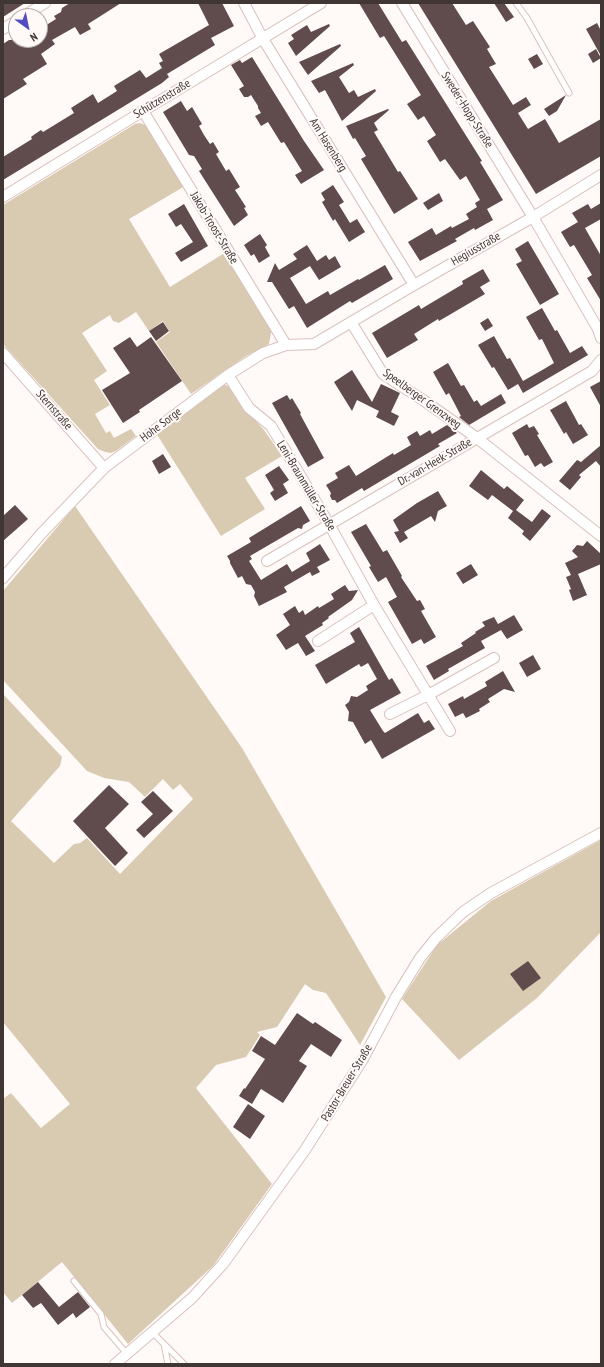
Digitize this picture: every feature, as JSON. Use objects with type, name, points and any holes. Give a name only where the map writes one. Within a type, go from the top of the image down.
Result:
[{"type":"street","name":"Am Hasenberg","points":[[244,3],[263,39],[414,285]]},
{"type":"street","name":"Schützenstraße","points":[[3,197],[321,3]]},
{"type":"street","name":"Sweder-Hopp-Straße","points":[[402,3],[533,217]]},
{"type":"street","name":"Jakob-Troost-Straße","points":[[143,111],[286,345]]},
{"type":"street","name":"Hegiusstraße","points":[[351,322],[533,217],[601,175]]},
{"type":"street","points":[[533,217],[598,329],[601,338]]},
{"type":"street","name":"Hohe Sorge","points":[[3,578],[41,534],[104,468],[228,375],[263,353],[286,345],[314,344],[351,322]]},
{"type":"street","name":"Speelberger Grenzweg","points":[[351,322],[383,374],[423,400],[476,438],[601,536]]},
{"type":"street","name":"Sternstraße","points":[[3,353],[104,468]]},
{"type":"street","name":"Dr.-van-Heek-Straße","points":[[267,561],[592,371],[601,360]]},
{"type":"street","name":"Leni-Braunmüller-Straße","points":[[228,375],[249,408],[271,426],[329,524],[374,605],[450,731]]},
{"type":"street","points":[[318,641],[374,605]]},
{"type":"street","points":[[390,714],[428,695],[494,658]]},
{"type":"street","name":"Pastor-Breuer-Straße","points":[[115,1364],[192,1298],[224,1264],[301,1157],[363,1059],[400,990],[420,958],[436,938],[462,912],[491,893],[601,833]]},
{"type":"lane","points":[[516,3],[527,18],[569,93]]},
{"type":"lane","points":[[74,1281],[101,1314],[104,1327],[127,1354]]},
{"type":"lane","points":[[152,1332],[184,1364]]},
{"type":"lane","points":[[164,1344],[168,1364]]},
{"type":"shaded area","points":[[140,123],[147,126],[185,186],[129,219],[170,287],[226,252],[272,327],[269,344],[246,356],[191,394],[156,342],[170,332],[163,321],[149,331],[136,312],[119,323],[113,321],[110,315],[82,333],[107,371],[94,380],[110,405],[95,414],[106,433],[110,431],[114,438],[131,429],[136,436],[111,453],[98,449],[3,344],[3,205],[135,124]]},
{"type":"shaded area","points":[[221,385],[226,385],[232,389],[245,409],[264,430],[282,456],[245,478],[265,509],[221,536],[156,433]]},
{"type":"shaded area","points":[[75,506],[242,748],[386,997],[360,1045],[326,993],[313,990],[305,984],[277,1027],[257,1032],[260,1035],[246,1057],[216,1065],[196,1088],[272,1184],[213,1266],[128,1344],[62,1262],[12,1303],[3,1292],[3,1099],[11,1093],[41,1128],[70,1104],[3,1022],[3,694],[62,757],[60,766],[11,821],[54,863],[74,844],[80,843],[87,838],[120,874],[193,799],[180,784],[173,790],[163,779],[145,797],[129,782],[104,778],[87,771],[3,680],[3,591]]},
{"type":"shaded area","points":[[601,840],[601,932],[537,998],[459,1060],[402,999],[437,945],[491,901]]},
{"type":"building","points":[[3,3],[25,3],[17,8],[8,8],[8,14],[3,17]]},
{"type":"building","points":[[70,3],[121,3],[88,24],[91,29],[80,35],[75,27],[52,40],[55,44],[41,54],[47,64],[23,79],[27,84],[3,99],[3,44],[8,41],[8,48],[48,48],[48,24],[56,19],[54,16],[61,12],[62,8]]},
{"type":"building","points":[[198,3],[222,3],[234,26],[211,38],[215,45],[167,74],[169,77],[162,83],[3,180],[3,157],[32,139],[31,137],[41,130],[43,132],[74,113],[71,108],[93,94],[98,103],[117,91],[114,86],[140,70],[146,78],[162,68],[159,63],[163,61],[159,54],[209,25]]},
{"type":"building","points":[[359,3],[378,3],[402,42],[406,40],[482,161],[480,162],[503,200],[487,209],[493,220],[475,230],[474,228],[455,239],[457,241],[420,261],[408,242],[432,228],[436,235],[451,226],[452,228],[469,219],[466,214],[477,207],[475,203],[480,200],[466,176],[460,180],[445,159],[440,162],[427,141],[436,135],[424,116],[418,120],[407,104],[421,95],[384,36],[380,38]]},
{"type":"building","points":[[418,3],[452,3],[466,25],[473,21],[490,47],[487,49],[496,64],[489,67],[513,105],[526,97],[531,105],[518,113],[528,129],[545,119],[559,143],[601,119],[601,156],[536,194]]},
{"type":"building","points":[[494,3],[504,3],[514,17],[506,22]]},
{"type":"building","points":[[597,23],[601,31],[601,56],[586,29]]},
{"type":"building","points":[[329,24],[330,26],[296,56],[288,43],[294,39],[291,35],[307,25],[311,32]]},
{"type":"building","points":[[340,44],[341,46],[308,75],[299,62]]},
{"type":"building","points":[[596,49],[601,58],[593,63],[588,54]]},
{"type":"building","points":[[537,54],[543,64],[534,69],[528,59]]},
{"type":"building","points":[[252,57],[304,141],[324,170],[301,184],[295,175],[302,171],[284,142],[281,143],[268,122],[261,126],[255,116],[261,113],[258,106],[251,95],[244,97],[239,89],[244,86],[231,65],[240,60],[242,63]]},
{"type":"building","points":[[353,63],[354,65],[339,77],[349,93],[354,90],[358,97],[375,89],[376,91],[342,121],[325,90],[319,93],[311,81]]},
{"type":"building","points":[[566,95],[557,111],[549,116],[544,109]]},
{"type":"building","points":[[181,101],[187,111],[192,107],[202,124],[199,126],[204,135],[210,144],[213,142],[219,152],[216,154],[226,171],[229,169],[240,187],[235,190],[246,207],[244,208],[248,215],[234,226],[199,171],[202,169],[194,156],[189,155],[163,112]]},
{"type":"building","points":[[388,109],[389,110],[374,123],[378,130],[374,132],[398,172],[400,171],[418,199],[394,214],[361,159],[366,156],[355,138],[353,139],[346,126]]},
{"type":"building","points":[[333,185],[344,202],[339,205],[350,223],[357,219],[365,232],[349,242],[335,219],[333,221],[322,202],[325,200],[321,193]]},
{"type":"building","points":[[439,193],[443,201],[428,210],[423,203]]},
{"type":"building","points":[[601,203],[601,219],[585,228],[601,256],[601,301],[587,278],[592,275],[574,245],[570,247],[561,232],[578,222],[572,213],[588,204],[591,209]]},
{"type":"building","points":[[184,204],[208,246],[181,262],[175,253],[193,242],[181,224],[176,227],[168,214]]},
{"type":"building","points":[[260,234],[267,245],[265,247],[270,256],[259,263],[254,254],[251,256],[244,245]]},
{"type":"building","points":[[528,241],[559,294],[540,305],[516,264],[522,261],[515,249]]},
{"type":"building","points":[[307,245],[317,261],[326,255],[329,260],[335,256],[341,267],[319,280],[310,266],[290,278],[306,304],[328,291],[330,295],[385,265],[393,279],[352,303],[350,301],[307,328],[294,306],[289,309],[272,282],[267,282],[275,263],[279,270],[297,259],[293,254]]},
{"type":"building","points":[[483,269],[490,281],[480,287],[485,294],[439,321],[438,319],[414,334],[418,340],[387,358],[372,333],[419,305],[421,309],[463,284],[462,281]]},
{"type":"building","points":[[542,308],[570,353],[582,346],[588,355],[523,393],[518,384],[508,390],[478,345],[494,336],[507,359],[510,358],[523,381],[544,369],[554,363],[542,339],[539,340],[526,317]]},
{"type":"building","points":[[488,318],[493,326],[485,331],[480,323]]},
{"type":"building","points":[[163,322],[169,331],[156,341],[149,331]]},
{"type":"building","points":[[130,337],[137,347],[151,337],[182,381],[139,410],[140,412],[123,423],[102,390],[130,373],[113,348]]},
{"type":"building","points":[[448,363],[461,386],[464,385],[474,402],[477,400],[481,406],[501,394],[506,403],[469,425],[459,417],[461,416],[449,393],[446,395],[433,372]]},
{"type":"building","points":[[352,370],[372,402],[381,384],[400,393],[391,412],[399,416],[394,426],[376,417],[379,411],[357,400],[352,411],[334,382]]},
{"type":"building","points":[[601,381],[601,407],[590,387]]},
{"type":"building","points":[[287,395],[290,400],[292,398],[301,413],[300,414],[324,458],[308,467],[272,403]]},
{"type":"building","points":[[566,401],[579,425],[581,424],[588,435],[573,444],[566,432],[564,434],[550,410]]},
{"type":"building","points":[[527,424],[529,428],[534,426],[539,434],[537,435],[553,462],[544,467],[541,463],[535,467],[528,455],[525,456],[512,433]]},
{"type":"building","points":[[447,425],[457,433],[438,444],[440,446],[364,491],[362,488],[337,503],[335,500],[332,500],[330,496],[331,493],[326,485],[338,478],[335,473],[349,465],[356,476],[393,453],[394,455],[411,445],[407,437],[417,431],[420,436],[430,430],[432,434]]},
{"type":"building","points":[[601,445],[601,467],[596,461],[579,475],[581,477],[570,490],[559,481],[577,460],[581,462]]},
{"type":"building","points":[[163,454],[171,467],[159,474],[152,461]]},
{"type":"building","points":[[279,466],[289,480],[283,484],[288,493],[275,501],[270,493],[274,490],[265,475]]},
{"type":"building","points":[[481,470],[504,489],[507,486],[524,500],[516,510],[532,522],[542,509],[551,516],[530,541],[522,534],[524,531],[508,518],[513,511],[492,495],[488,500],[469,486]]},
{"type":"building","points":[[438,491],[447,506],[438,511],[435,522],[431,516],[404,532],[408,538],[400,543],[394,532],[399,531],[393,520],[417,503]]},
{"type":"building","points":[[15,505],[28,519],[3,541],[3,516]]},
{"type":"building","points":[[301,506],[310,521],[303,525],[302,529],[298,528],[250,556],[252,559],[249,561],[261,580],[287,564],[292,572],[310,561],[306,553],[320,544],[330,560],[317,567],[320,572],[312,576],[310,572],[284,587],[287,592],[259,606],[254,596],[255,592],[251,585],[246,584],[242,576],[238,578],[227,556],[251,542],[249,538]]},
{"type":"building","points":[[366,524],[383,552],[387,550],[402,576],[401,577],[417,601],[420,600],[425,609],[421,611],[436,637],[424,644],[421,639],[412,644],[388,602],[397,597],[386,577],[378,582],[369,567],[371,566],[351,532]]},
{"type":"building","points":[[587,541],[601,554],[601,564],[578,574],[587,595],[573,601],[569,590],[571,589],[566,577],[571,575],[565,563],[578,557],[572,551],[577,545],[583,546]]},
{"type":"building","points":[[471,564],[478,575],[463,584],[456,573]]},
{"type":"building","points":[[345,585],[349,591],[358,590],[352,600],[328,617],[329,618],[322,623],[323,625],[305,636],[315,651],[306,656],[298,643],[286,650],[276,635],[290,625],[283,614],[295,606],[299,613],[303,610],[305,615],[318,606],[319,608],[334,599],[331,594]]},
{"type":"building","points":[[514,615],[523,630],[507,639],[501,630],[481,641],[485,648],[448,669],[449,671],[434,680],[426,666],[463,646],[461,643],[485,626],[482,622],[494,617],[498,624]]},
{"type":"building","points":[[359,627],[389,680],[392,678],[401,693],[370,710],[383,731],[385,733],[418,713],[424,723],[429,720],[435,729],[382,759],[371,740],[365,744],[353,722],[348,721],[349,712],[345,705],[349,702],[351,696],[357,697],[368,690],[366,686],[377,679],[368,663],[361,667],[359,664],[326,684],[315,665],[355,642],[350,633]]},
{"type":"building","points":[[533,655],[541,669],[527,677],[519,663]]},
{"type":"building","points":[[503,671],[515,692],[504,689],[488,699],[490,702],[479,709],[480,711],[466,718],[463,713],[455,717],[448,704],[463,696],[464,699],[487,686],[485,682]]},
{"type":"building","points":[[109,785],[129,804],[105,828],[128,853],[115,866],[73,821]]},
{"type":"building","points":[[153,791],[173,811],[144,838],[136,830],[153,814],[141,802]]},
{"type":"building","points":[[528,961],[541,978],[523,991],[510,974]]},
{"type":"building","points":[[297,1013],[313,1024],[315,1022],[342,1040],[331,1057],[311,1044],[299,1061],[307,1066],[283,1103],[261,1089],[252,1104],[239,1096],[265,1059],[252,1051],[261,1036],[275,1045]]},
{"type":"building","points":[[248,1104],[265,1116],[250,1139],[233,1127]]},
{"type":"building","points":[[38,1282],[59,1307],[78,1292],[90,1307],[76,1318],[73,1313],[58,1325],[41,1303],[33,1308],[22,1295]]}]
